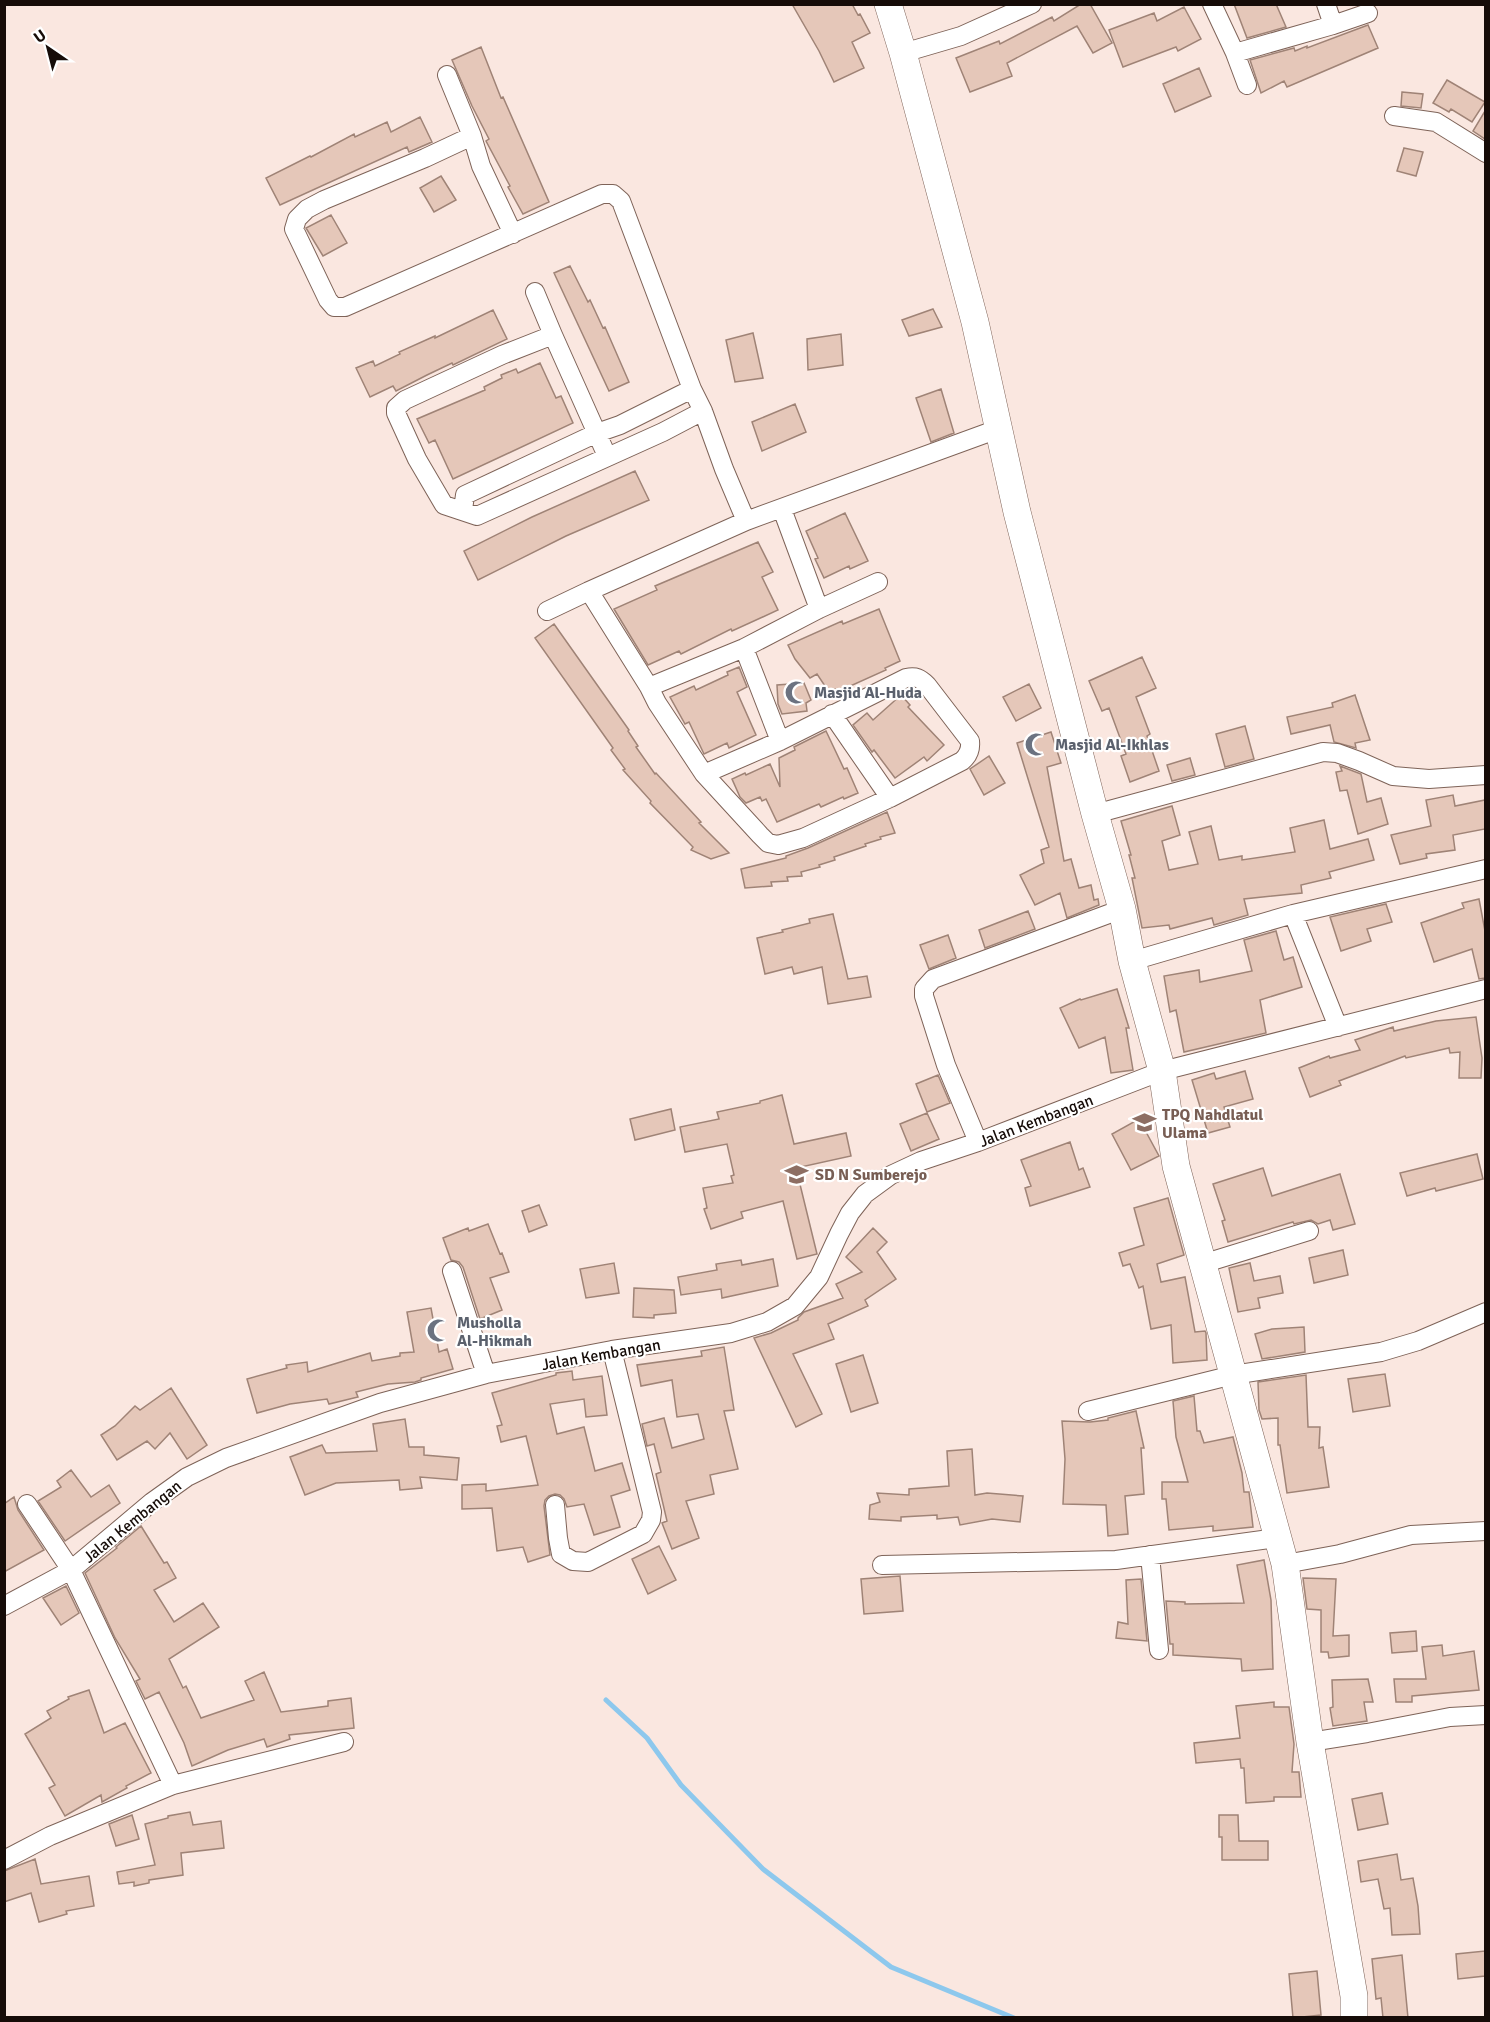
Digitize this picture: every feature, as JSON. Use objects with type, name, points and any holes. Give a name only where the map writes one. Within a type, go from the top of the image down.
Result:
[{"type":"street","points":[[888,4],[975,322],[1017,512],[1095,814],[1122,909],[1132,961],[1162,1071],[1176,1166],[1285,1564],[1310,1742],[1354,1996],[1354,2018]]},
{"type":"street","points":[[903,53],[961,36],[1032,4]]},
{"type":"street","points":[[1212,4],[1247,85]]},
{"type":"street","points":[[1326,4],[1333,25]]},
{"type":"street","points":[[1235,53],[1368,13]]},
{"type":"street","points":[[447,75],[482,166],[513,234]]},
{"type":"street","points":[[1394,116],[1436,122],[1485,153]]},
{"type":"street","points":[[472,136],[307,209],[297,219],[294,229],[327,300],[334,307],[345,307],[602,194],[617,196],[621,201],[692,389],[703,411],[746,521]]},
{"type":"street","points":[[535,292],[607,456]]},
{"type":"street","points":[[554,335],[502,355],[405,400],[396,408],[396,413],[417,459],[444,505],[477,516],[663,432],[703,411]]},
{"type":"street","points":[[463,510],[465,495],[597,433],[620,425],[692,389]]},
{"type":"street","points":[[547,611],[746,521],[998,429]]},
{"type":"street","points":[[782,509],[819,609]]},
{"type":"street","points":[[649,687],[744,648],[819,609],[878,582]]},
{"type":"street","points":[[589,591],[657,703],[704,774],[768,843],[778,845],[803,838],[890,798],[962,761],[969,752],[970,741],[920,678],[906,678],[780,741],[704,774]]},
{"type":"street","points":[[744,648],[780,741]]},
{"type":"street","points":[[832,714],[890,798]]},
{"type":"street","points":[[1095,814],[1323,752],[1337,753],[1393,776],[1429,779],[1485,775]]},
{"type":"street","points":[[1132,961],[1293,914],[1485,869]]},
{"type":"street","points":[[978,1142],[946,1065],[924,996],[924,988],[933,979],[1122,909]]},
{"type":"street","points":[[1293,914],[1338,1027]]},
{"type":"street","name":"Jalan Kembangan","points":[[4,1606],[71,1570],[152,1502],[186,1477],[216,1463],[380,1403],[486,1374],[612,1350],[731,1333],[767,1322],[795,1306],[819,1277],[838,1234],[850,1213],[865,1194],[891,1175],[921,1161],[978,1142],[1162,1071],[1485,989]]},
{"type":"street","points":[[1202,1264],[1309,1231]]},
{"type":"street","points":[[452,1271],[486,1374]]},
{"type":"street","points":[[1088,1411],[1233,1375],[1381,1352],[1418,1341],[1485,1312]]},
{"type":"street","points":[[555,1505],[561,1554],[573,1561],[588,1562],[643,1534],[651,1520],[652,1512],[612,1350]]},
{"type":"street","points":[[27,1504],[71,1570],[173,1785]]},
{"type":"street","points":[[1285,1564],[1340,1554],[1411,1535],[1485,1531]]},
{"type":"street","points":[[882,1565],[1116,1560],[1277,1538]]},
{"type":"street","points":[[1150,1555],[1159,1650]]},
{"type":"street","points":[[1310,1742],[1450,1717],[1485,1715]]},
{"type":"street","points":[[4,1860],[50,1836],[173,1785],[344,1742]]},
{"type":"building","points":[[792,4],[852,4],[870,33],[852,42],[864,68],[834,82]]},
{"type":"building","points":[[1081,4],[1090,4],[1112,43],[1093,53],[1077,26],[1007,63],[1012,76],[970,92],[956,58],[999,41],[1000,44],[1052,17],[1054,21]]},
{"type":"building","points":[[1234,4],[1276,4],[1286,27],[1247,38]]},
{"type":"building","points":[[1184,7],[1201,39],[1178,51],[1176,47],[1123,67],[1109,30],[1154,13],[1157,21]]},
{"type":"building","points":[[1368,25],[1378,48],[1287,87],[1284,81],[1261,93],[1250,60],[1294,48],[1295,51],[1307,46],[1307,48]]},
{"type":"building","points":[[481,47],[501,98],[503,97],[549,202],[523,214],[486,141],[489,139],[452,60]]},
{"type":"building","points":[[1199,68],[1211,96],[1175,112],[1163,84]]},
{"type":"building","points":[[1447,80],[1485,102],[1472,122],[1451,109],[1449,112],[1433,103]]},
{"type":"building","points":[[1402,92],[1423,94],[1421,108],[1401,106]]},
{"type":"building","points":[[1485,111],[1485,139],[1473,131]]},
{"type":"building","points":[[420,117],[432,142],[409,152],[407,147],[280,205],[266,178],[354,134],[355,137],[387,122],[391,132]]},
{"type":"building","points":[[1404,148],[1423,152],[1416,176],[1397,171]]},
{"type":"building","points":[[441,176],[456,200],[434,212],[420,188]]},
{"type":"building","points":[[331,215],[347,243],[323,256],[306,228]]},
{"type":"building","points":[[570,266],[588,302],[590,300],[603,328],[605,327],[629,382],[609,391],[554,273]]},
{"type":"building","points":[[933,309],[942,327],[909,336],[902,320]]},
{"type":"building","points":[[493,310],[507,339],[396,391],[393,386],[370,397],[356,368],[373,361],[375,366],[400,354],[399,352],[435,336],[435,338]]},
{"type":"building","points":[[753,333],[763,378],[735,382],[726,340]]},
{"type":"building","points":[[841,334],[843,365],[808,370],[807,339]]},
{"type":"building","points":[[540,363],[556,398],[561,396],[573,423],[453,479],[435,440],[429,443],[417,419],[485,390],[484,387],[502,378],[501,375],[516,369],[518,373]]},
{"type":"building","points":[[941,389],[954,433],[931,442],[916,398]]},
{"type":"building","points":[[795,404],[806,432],[762,451],[752,422]]},
{"type":"building","points":[[635,471],[649,500],[566,536],[478,580],[464,551],[532,517]]},
{"type":"building","points":[[845,513],[868,561],[850,569],[849,566],[824,578],[806,531]]},
{"type":"building","points":[[758,542],[773,572],[762,577],[778,610],[732,631],[731,629],[681,654],[679,651],[648,665],[614,609],[657,590],[655,586]]},
{"type":"building","points":[[879,609],[900,661],[885,668],[886,670],[837,692],[835,689],[829,692],[817,674],[810,678],[795,659],[788,645],[842,621],[843,624]]},
{"type":"building","points":[[554,624],[629,730],[638,746],[636,747],[655,774],[729,853],[711,859],[691,850],[693,847],[650,803],[651,801],[623,770],[625,769],[611,750],[613,748],[535,638]]},
{"type":"building","points":[[1142,657],[1156,688],[1136,697],[1150,734],[1147,736],[1159,771],[1130,782],[1121,756],[1126,754],[1109,708],[1102,711],[1089,681]]},
{"type":"building","points":[[739,667],[747,687],[737,692],[756,735],[729,748],[727,743],[704,754],[689,722],[685,724],[670,697],[694,686],[696,690],[728,675],[727,672]]},
{"type":"building","points":[[804,683],[811,700],[806,703],[807,711],[782,714],[778,704],[777,685]]},
{"type":"building","points":[[1029,684],[1041,708],[1016,721],[1003,697]]},
{"type":"building","points":[[901,695],[910,705],[908,707],[944,745],[927,761],[924,757],[895,778],[874,750],[872,752],[853,725],[867,713],[873,720]]},
{"type":"building","points":[[1355,695],[1370,740],[1355,743],[1356,748],[1334,742],[1330,725],[1291,734],[1287,717],[1333,707],[1332,703]]},
{"type":"building","points":[[1245,726],[1254,759],[1225,767],[1216,734]]},
{"type":"building","points":[[826,731],[858,793],[821,807],[819,804],[777,822],[766,799],[762,801],[760,797],[746,803],[740,797],[732,779],[770,764],[780,787],[779,758],[795,750],[794,747]]},
{"type":"building","points":[[1051,732],[1061,763],[1047,767],[1064,861],[1071,859],[1079,888],[1091,885],[1094,900],[1098,899],[1099,905],[1067,918],[1060,893],[1035,905],[1020,875],[1044,863],[1041,850],[1049,847],[1017,743]]},
{"type":"building","points":[[989,756],[1005,783],[984,795],[970,769]]},
{"type":"building","points":[[1190,758],[1195,775],[1172,781],[1167,765]]},
{"type":"building","points":[[1340,766],[1361,774],[1367,802],[1381,798],[1388,824],[1358,834],[1347,790],[1340,791],[1336,772],[1342,771]]},
{"type":"building","points":[[1453,795],[1455,806],[1485,800],[1485,829],[1453,835],[1455,850],[1426,854],[1427,858],[1400,864],[1391,835],[1431,826],[1426,800]]},
{"type":"building","points":[[1172,806],[1180,835],[1162,841],[1169,870],[1198,864],[1189,832],[1211,826],[1219,860],[1242,856],[1242,860],[1295,852],[1290,828],[1324,820],[1330,849],[1368,839],[1374,860],[1329,872],[1331,878],[1301,885],[1302,893],[1244,899],[1248,915],[1214,925],[1212,918],[1170,929],[1169,925],[1142,928],[1132,878],[1135,878],[1129,855],[1131,855],[1121,821]]},
{"type":"building","points":[[887,812],[895,833],[834,857],[835,860],[819,865],[820,867],[801,872],[802,876],[787,877],[788,881],[771,882],[772,886],[745,888],[741,869],[786,858],[786,856]]},
{"type":"building","points":[[1479,899],[1485,931],[1485,978],[1479,979],[1472,949],[1434,962],[1421,923],[1464,908],[1462,903]]},
{"type":"building","points":[[1386,904],[1392,922],[1367,929],[1371,941],[1341,951],[1330,917]]},
{"type":"building","points":[[1028,911],[1035,929],[985,948],[979,930]]},
{"type":"building","points":[[833,914],[848,979],[867,976],[871,997],[828,1004],[822,967],[794,974],[792,967],[765,974],[757,938],[810,923],[809,919]]},
{"type":"building","points":[[1276,931],[1284,960],[1293,957],[1302,987],[1260,1000],[1266,1033],[1184,1052],[1176,1010],[1170,1012],[1164,976],[1199,970],[1200,982],[1252,971],[1244,940]]},
{"type":"building","points":[[948,935],[956,958],[929,969],[920,945]]},
{"type":"building","points":[[1117,989],[1129,1028],[1126,1028],[1133,1070],[1111,1073],[1105,1037],[1079,1048],[1060,1008],[1080,999]]},
{"type":"building","points":[[1476,1017],[1482,1058],[1481,1078],[1459,1078],[1460,1052],[1450,1053],[1449,1048],[1406,1058],[1405,1056],[1339,1081],[1341,1085],[1310,1097],[1299,1068],[1329,1056],[1330,1058],[1360,1050],[1355,1040],[1393,1027],[1394,1031],[1436,1021]]},
{"type":"building","points":[[1245,1071],[1253,1099],[1224,1107],[1230,1127],[1208,1133],[1192,1080],[1214,1073],[1216,1079]]},
{"type":"building","points":[[938,1075],[950,1103],[927,1112],[916,1084]]},
{"type":"building","points":[[782,1095],[794,1144],[846,1133],[851,1156],[796,1168],[817,1254],[797,1259],[783,1201],[741,1212],[743,1218],[711,1229],[704,1209],[707,1208],[703,1188],[733,1183],[731,1176],[734,1175],[727,1144],[685,1152],[680,1127],[719,1119],[717,1112],[760,1103],[760,1101]]},
{"type":"building","points":[[671,1109],[675,1130],[635,1140],[630,1119]]},
{"type":"building","points":[[927,1113],[939,1139],[911,1151],[900,1124]]},
{"type":"building","points":[[1139,1119],[1159,1156],[1131,1170],[1112,1134]]},
{"type":"building","points":[[1070,1142],[1079,1170],[1083,1168],[1090,1187],[1030,1206],[1025,1188],[1031,1186],[1021,1160]]},
{"type":"building","points":[[1477,1154],[1483,1179],[1407,1196],[1400,1173]]},
{"type":"building","points":[[1263,1168],[1272,1196],[1340,1174],[1355,1224],[1333,1230],[1330,1220],[1318,1224],[1311,1220],[1294,1224],[1293,1222],[1228,1242],[1222,1221],[1225,1220],[1213,1184]]},
{"type":"building","points":[[1168,1198],[1184,1255],[1157,1264],[1161,1282],[1185,1277],[1195,1332],[1205,1331],[1206,1333],[1207,1360],[1173,1363],[1171,1325],[1151,1329],[1143,1286],[1139,1288],[1130,1264],[1123,1266],[1119,1253],[1144,1245],[1134,1208]]},
{"type":"building","points":[[539,1205],[547,1225],[529,1232],[522,1211]]},
{"type":"building","points":[[488,1224],[509,1272],[490,1278],[502,1310],[480,1319],[463,1267],[459,1262],[451,1260],[443,1238],[468,1228],[469,1231]]},
{"type":"building","points":[[873,1228],[887,1242],[877,1252],[896,1279],[865,1300],[868,1306],[828,1324],[834,1339],[793,1354],[822,1414],[796,1427],[754,1338],[771,1333],[798,1320],[804,1312],[843,1298],[836,1284],[862,1272],[846,1257]]},
{"type":"building","points":[[1343,1250],[1348,1275],[1314,1283],[1309,1258]]},
{"type":"building","points":[[773,1259],[778,1286],[722,1298],[721,1289],[681,1295],[678,1277],[717,1270],[716,1264],[741,1260],[742,1265]]},
{"type":"building","points":[[614,1263],[619,1293],[586,1298],[580,1269]]},
{"type":"building","points":[[1250,1263],[1254,1281],[1280,1276],[1283,1293],[1258,1298],[1260,1308],[1238,1312],[1229,1268]]},
{"type":"building","points":[[634,1288],[674,1290],[676,1313],[654,1315],[654,1318],[633,1317]]},
{"type":"building","points":[[431,1308],[439,1352],[447,1349],[453,1369],[421,1378],[415,1382],[388,1384],[356,1392],[358,1397],[329,1404],[327,1399],[290,1404],[257,1413],[247,1379],[287,1368],[286,1365],[307,1362],[308,1372],[370,1353],[372,1361],[400,1356],[400,1353],[414,1352],[407,1312]]},
{"type":"building","points":[[1304,1327],[1305,1352],[1262,1359],[1255,1334],[1272,1329]]},
{"type":"building","points":[[724,1347],[734,1410],[724,1411],[738,1469],[710,1475],[714,1494],[686,1501],[699,1538],[672,1549],[662,1523],[667,1521],[656,1474],[661,1472],[654,1444],[647,1446],[642,1424],[664,1418],[672,1448],[704,1439],[698,1414],[677,1417],[672,1380],[641,1386],[637,1365],[702,1356],[701,1351]]},
{"type":"building","points":[[863,1355],[878,1403],[851,1412],[836,1364]]},
{"type":"building","points":[[572,1371],[573,1380],[602,1376],[607,1415],[586,1417],[584,1399],[550,1404],[557,1434],[584,1427],[595,1471],[622,1463],[630,1490],[611,1496],[620,1527],[594,1535],[584,1504],[567,1507],[560,1495],[549,1496],[544,1506],[550,1555],[528,1562],[523,1547],[497,1551],[492,1508],[462,1509],[462,1485],[486,1484],[486,1491],[538,1485],[526,1436],[501,1442],[497,1426],[502,1425],[492,1393],[556,1375],[556,1373]]},
{"type":"building","points":[[1385,1374],[1390,1406],[1353,1412],[1348,1379]]},
{"type":"building","points":[[1306,1375],[1308,1427],[1320,1427],[1319,1448],[1323,1447],[1329,1487],[1287,1493],[1280,1445],[1278,1445],[1278,1418],[1262,1419],[1259,1410],[1258,1382]]},
{"type":"building","points":[[171,1388],[207,1445],[187,1459],[170,1433],[155,1449],[147,1441],[117,1460],[101,1435],[115,1426],[135,1406],[140,1410]]},
{"type":"building","points":[[1194,1396],[1197,1431],[1200,1431],[1204,1443],[1233,1437],[1244,1492],[1249,1492],[1253,1527],[1213,1531],[1213,1526],[1169,1530],[1166,1499],[1162,1499],[1162,1482],[1188,1482],[1176,1437],[1173,1401]]},
{"type":"building","points":[[1136,1411],[1144,1448],[1141,1448],[1144,1494],[1125,1496],[1128,1534],[1108,1536],[1106,1505],[1063,1504],[1065,1459],[1062,1421],[1108,1420],[1108,1418]]},
{"type":"building","points":[[405,1419],[409,1447],[424,1447],[424,1455],[459,1458],[457,1480],[420,1477],[422,1488],[400,1490],[399,1480],[336,1483],[305,1495],[290,1457],[322,1445],[326,1453],[377,1451],[373,1424]]},
{"type":"building","points":[[972,1449],[975,1495],[987,1493],[1023,1496],[1020,1522],[992,1519],[960,1525],[958,1517],[937,1519],[937,1515],[901,1517],[901,1521],[869,1519],[870,1505],[880,1502],[877,1493],[909,1495],[909,1489],[949,1486],[947,1451]]},
{"type":"building","points":[[71,1470],[91,1497],[109,1485],[120,1503],[65,1541],[38,1501],[61,1487],[57,1481]]},
{"type":"building","points":[[14,1497],[18,1510],[44,1550],[4,1572],[4,1504]]},
{"type":"building","points":[[141,1526],[176,1578],[154,1590],[174,1622],[203,1603],[219,1627],[169,1659],[183,1688],[186,1686],[201,1718],[254,1700],[245,1681],[264,1672],[281,1712],[328,1706],[328,1701],[351,1698],[354,1728],[289,1735],[290,1739],[267,1747],[264,1739],[228,1750],[192,1766],[184,1743],[159,1692],[145,1699],[136,1681],[140,1679],[115,1638],[85,1573]]},
{"type":"building","points":[[659,1546],[676,1580],[648,1594],[632,1559]]},
{"type":"building","points":[[1264,1560],[1271,1600],[1273,1669],[1242,1671],[1241,1659],[1173,1655],[1166,1601],[1185,1602],[1185,1604],[1244,1603],[1237,1565]]},
{"type":"building","points":[[900,1576],[903,1611],[864,1614],[861,1579]]},
{"type":"building","points":[[1303,1578],[1336,1579],[1333,1636],[1349,1635],[1349,1656],[1329,1658],[1328,1652],[1321,1652],[1321,1610],[1307,1609]]},
{"type":"building","points":[[1141,1579],[1147,1641],[1116,1638],[1118,1622],[1128,1624],[1126,1580]]},
{"type":"building","points":[[66,1586],[79,1613],[61,1625],[43,1598]]},
{"type":"building","points":[[1416,1631],[1417,1651],[1392,1653],[1390,1633]]},
{"type":"building","points":[[1442,1645],[1443,1656],[1474,1651],[1479,1690],[1412,1696],[1412,1702],[1396,1702],[1394,1679],[1426,1679],[1422,1647]]},
{"type":"building","points":[[1368,1679],[1373,1702],[1364,1702],[1367,1721],[1333,1726],[1330,1708],[1333,1707],[1332,1680]]},
{"type":"building","points":[[89,1690],[104,1733],[125,1723],[151,1773],[102,1802],[101,1795],[65,1816],[49,1788],[55,1785],[25,1734],[51,1718],[47,1711],[69,1699],[68,1697]]},
{"type":"building","points":[[1274,1702],[1274,1707],[1289,1707],[1294,1744],[1292,1772],[1299,1772],[1301,1797],[1274,1797],[1274,1801],[1246,1803],[1244,1768],[1241,1768],[1240,1759],[1196,1763],[1194,1743],[1240,1738],[1236,1706]]},
{"type":"building","points":[[1382,1793],[1388,1824],[1358,1830],[1352,1799]]},
{"type":"building","points":[[190,1812],[193,1825],[221,1821],[224,1848],[181,1853],[183,1875],[149,1880],[149,1883],[134,1886],[134,1882],[119,1884],[117,1872],[155,1865],[145,1824],[168,1818],[168,1816]]},
{"type":"building","points":[[132,1815],[139,1839],[116,1846],[109,1824]]},
{"type":"building","points":[[1219,1815],[1238,1815],[1239,1841],[1268,1841],[1268,1860],[1222,1860]]},
{"type":"building","points":[[1397,1854],[1401,1880],[1413,1878],[1420,1934],[1392,1935],[1390,1908],[1384,1909],[1378,1879],[1361,1882],[1358,1861]]},
{"type":"building","points":[[35,1859],[41,1884],[89,1876],[94,1906],[66,1911],[67,1914],[39,1922],[31,1893],[4,1902],[4,1871]]},
{"type":"building","points":[[1485,1951],[1485,1976],[1458,1979],[1456,1954]]},
{"type":"building","points":[[1402,1955],[1408,2018],[1383,2018],[1381,1998],[1376,1999],[1372,1959]]},
{"type":"building","points":[[1317,1971],[1321,2015],[1293,2018],[1289,1974]]},
{"type":"waterway","points":[[606,1700],[647,1738],[681,1785],[763,1869],[891,1967],[1014,2018]]},
{"type":"place","name":"Masjid Al-Huda","points":[[796,692]]},
{"type":"place","name":"Masjid Al-Ikhlas","points":[[1037,744]]},
{"type":"place","name":"TPQ Nahdlatul Ulama","points":[[1144,1123]]},
{"type":"place","name":"SD N Sumberejo","points":[[797,1174]]},
{"type":"place","name":"Musholla Al-Hikmah","points":[[439,1331]]}]
